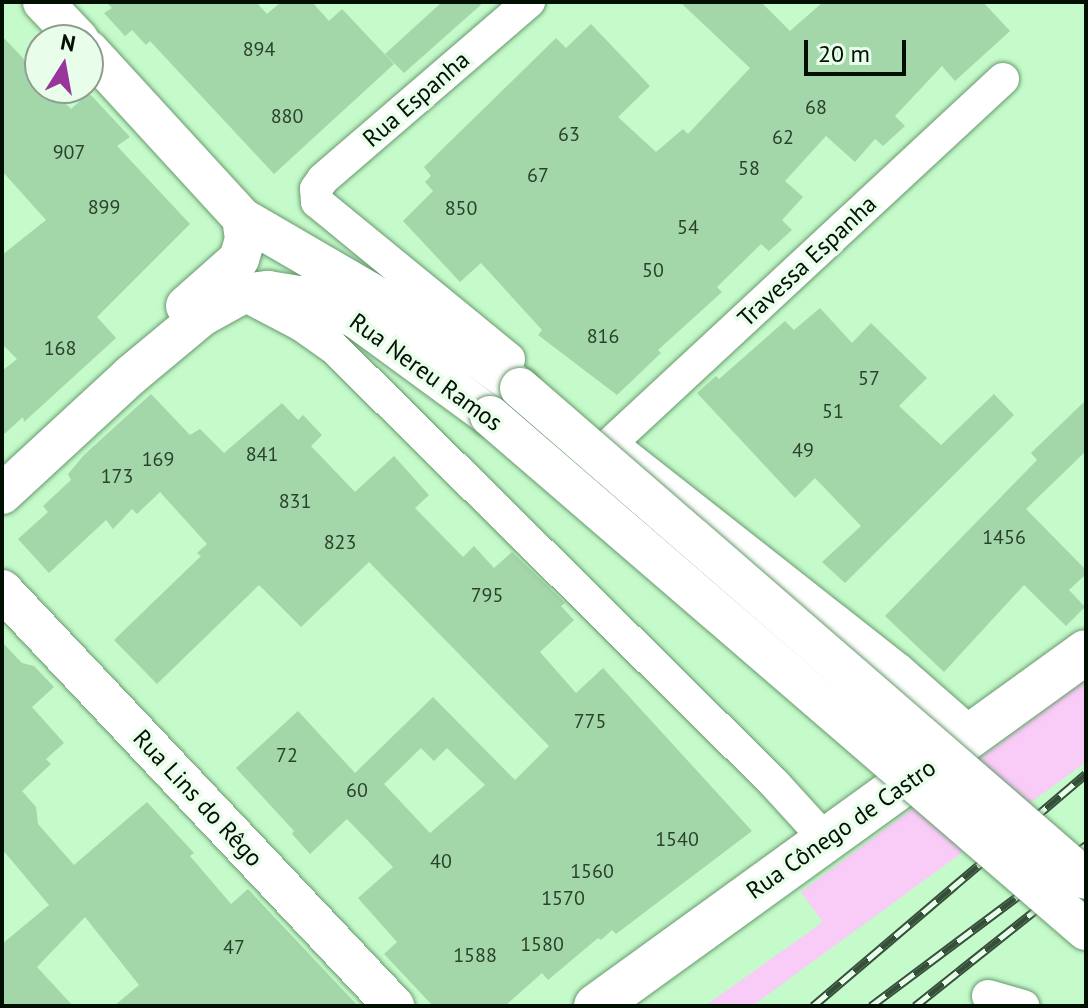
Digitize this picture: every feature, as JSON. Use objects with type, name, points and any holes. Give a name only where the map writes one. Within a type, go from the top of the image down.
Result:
[{"type":"main road","name":"Rua Cônego de Castro","points":[[596,1006],[825,839],[974,736],[1086,652]]},
{"type":"street","points":[[43,2],[64,24]]},
{"type":"street","name":"Rua Espanha","points":[[529,2],[323,179],[316,189],[317,202],[611,443]]},
{"type":"street","name":"Rua Nereu Ramos","points":[[104,67],[242,218],[455,342],[520,388],[1086,879]]},
{"type":"street","name":"Travessa Espanha","points":[[611,443],[1003,79]]},
{"type":"street","points":[[131,375],[174,317],[239,259],[245,239],[242,218]]},
{"type":"street","name":"Rua Nereu Ramos","points":[[242,294],[268,291],[301,296],[356,318],[490,416],[1086,930]]},
{"type":"street","points":[[2,494],[131,375],[202,316],[242,294]]},
{"type":"street","name":"Rua Nereu Ramos","points":[[242,294],[301,325],[333,347],[775,784],[825,839]]},
{"type":"street","points":[[611,443],[899,670],[974,736]]},
{"type":"street","name":"Rua Lins do Rêgo","points":[[2,590],[394,1006]]},
{"type":"street","points":[[988,996],[1024,1006]]},
{"type":"shaded area","points":[[1086,679],[1086,762],[752,1006],[705,1006],[823,922],[801,892]]},
{"type":"building","points":[[106,2],[256,2],[267,14],[281,2],[312,2],[329,21],[342,9],[394,64],[274,174],[150,41],[146,45],[132,30],[125,36],[104,13],[112,8]]},
{"type":"building","points":[[442,2],[484,2],[404,73],[385,54]]},
{"type":"building","points":[[680,2],[761,2],[790,31],[823,2],[983,2],[1010,31],[955,81],[942,66],[895,116],[905,126],[883,146],[875,139],[855,162],[826,136],[785,181],[803,197],[782,220],[792,230],[769,251],[761,244],[717,287],[722,292],[658,350],[661,353],[617,395],[538,335],[542,330],[481,263],[460,282],[403,221],[433,191],[425,182],[431,176],[424,167],[556,38],[566,48],[591,24],[650,86],[618,117],[656,152],[683,129],[688,134],[750,68]]},
{"type":"building","points":[[2,36],[24,59],[24,104],[66,104],[71,109],[77,104],[99,104],[130,137],[117,146],[190,224],[97,317],[116,338],[24,422],[23,417],[2,436],[2,371],[17,359],[2,344],[2,255],[46,220],[2,171]]},
{"type":"building","points":[[820,308],[852,343],[871,323],[927,378],[899,406],[941,445],[994,394],[1014,415],[845,583],[822,562],[861,526],[815,478],[795,498],[697,393],[716,376],[719,379],[785,321],[794,330]]},
{"type":"building","points":[[151,394],[190,435],[200,429],[224,453],[282,403],[298,420],[303,415],[322,435],[311,446],[355,492],[394,456],[429,495],[415,508],[463,557],[474,546],[494,568],[512,552],[565,603],[561,606],[574,620],[540,652],[576,693],[603,668],[752,831],[616,934],[612,930],[601,940],[598,938],[548,980],[542,973],[505,1006],[433,1006],[384,954],[397,942],[358,898],[393,867],[347,819],[310,854],[292,834],[294,831],[236,768],[298,711],[355,773],[433,697],[515,780],[549,746],[369,562],[301,627],[259,585],[157,684],[114,640],[201,556],[197,553],[207,544],[160,492],[137,514],[132,509],[113,529],[106,520],[49,573],[18,539],[48,512],[43,506],[71,480],[68,474],[84,455]],"holes":[[[421,748],[434,761],[447,748],[485,785],[430,833],[384,784]]]},
{"type":"building","points":[[1086,400],[1086,451],[1026,509],[1086,570],[1086,574],[1069,590],[1085,607],[1066,626],[1024,585],[944,672],[885,616],[1037,460],[1031,453]]},
{"type":"building","points":[[2,642],[22,663],[34,666],[54,687],[32,707],[64,743],[46,759],[51,764],[22,791],[36,807],[38,824],[74,865],[147,802],[194,853],[190,856],[231,904],[248,889],[358,1006],[114,1006],[139,985],[85,917],[37,967],[73,1006],[2,1006],[2,944],[49,905],[2,849]]},
{"type":"railway","points":[[813,1006],[1086,774]]},
{"type":"railway","points":[[871,1006],[1086,845]]},
{"type":"railway","points":[[915,1006],[1086,870]]}]
